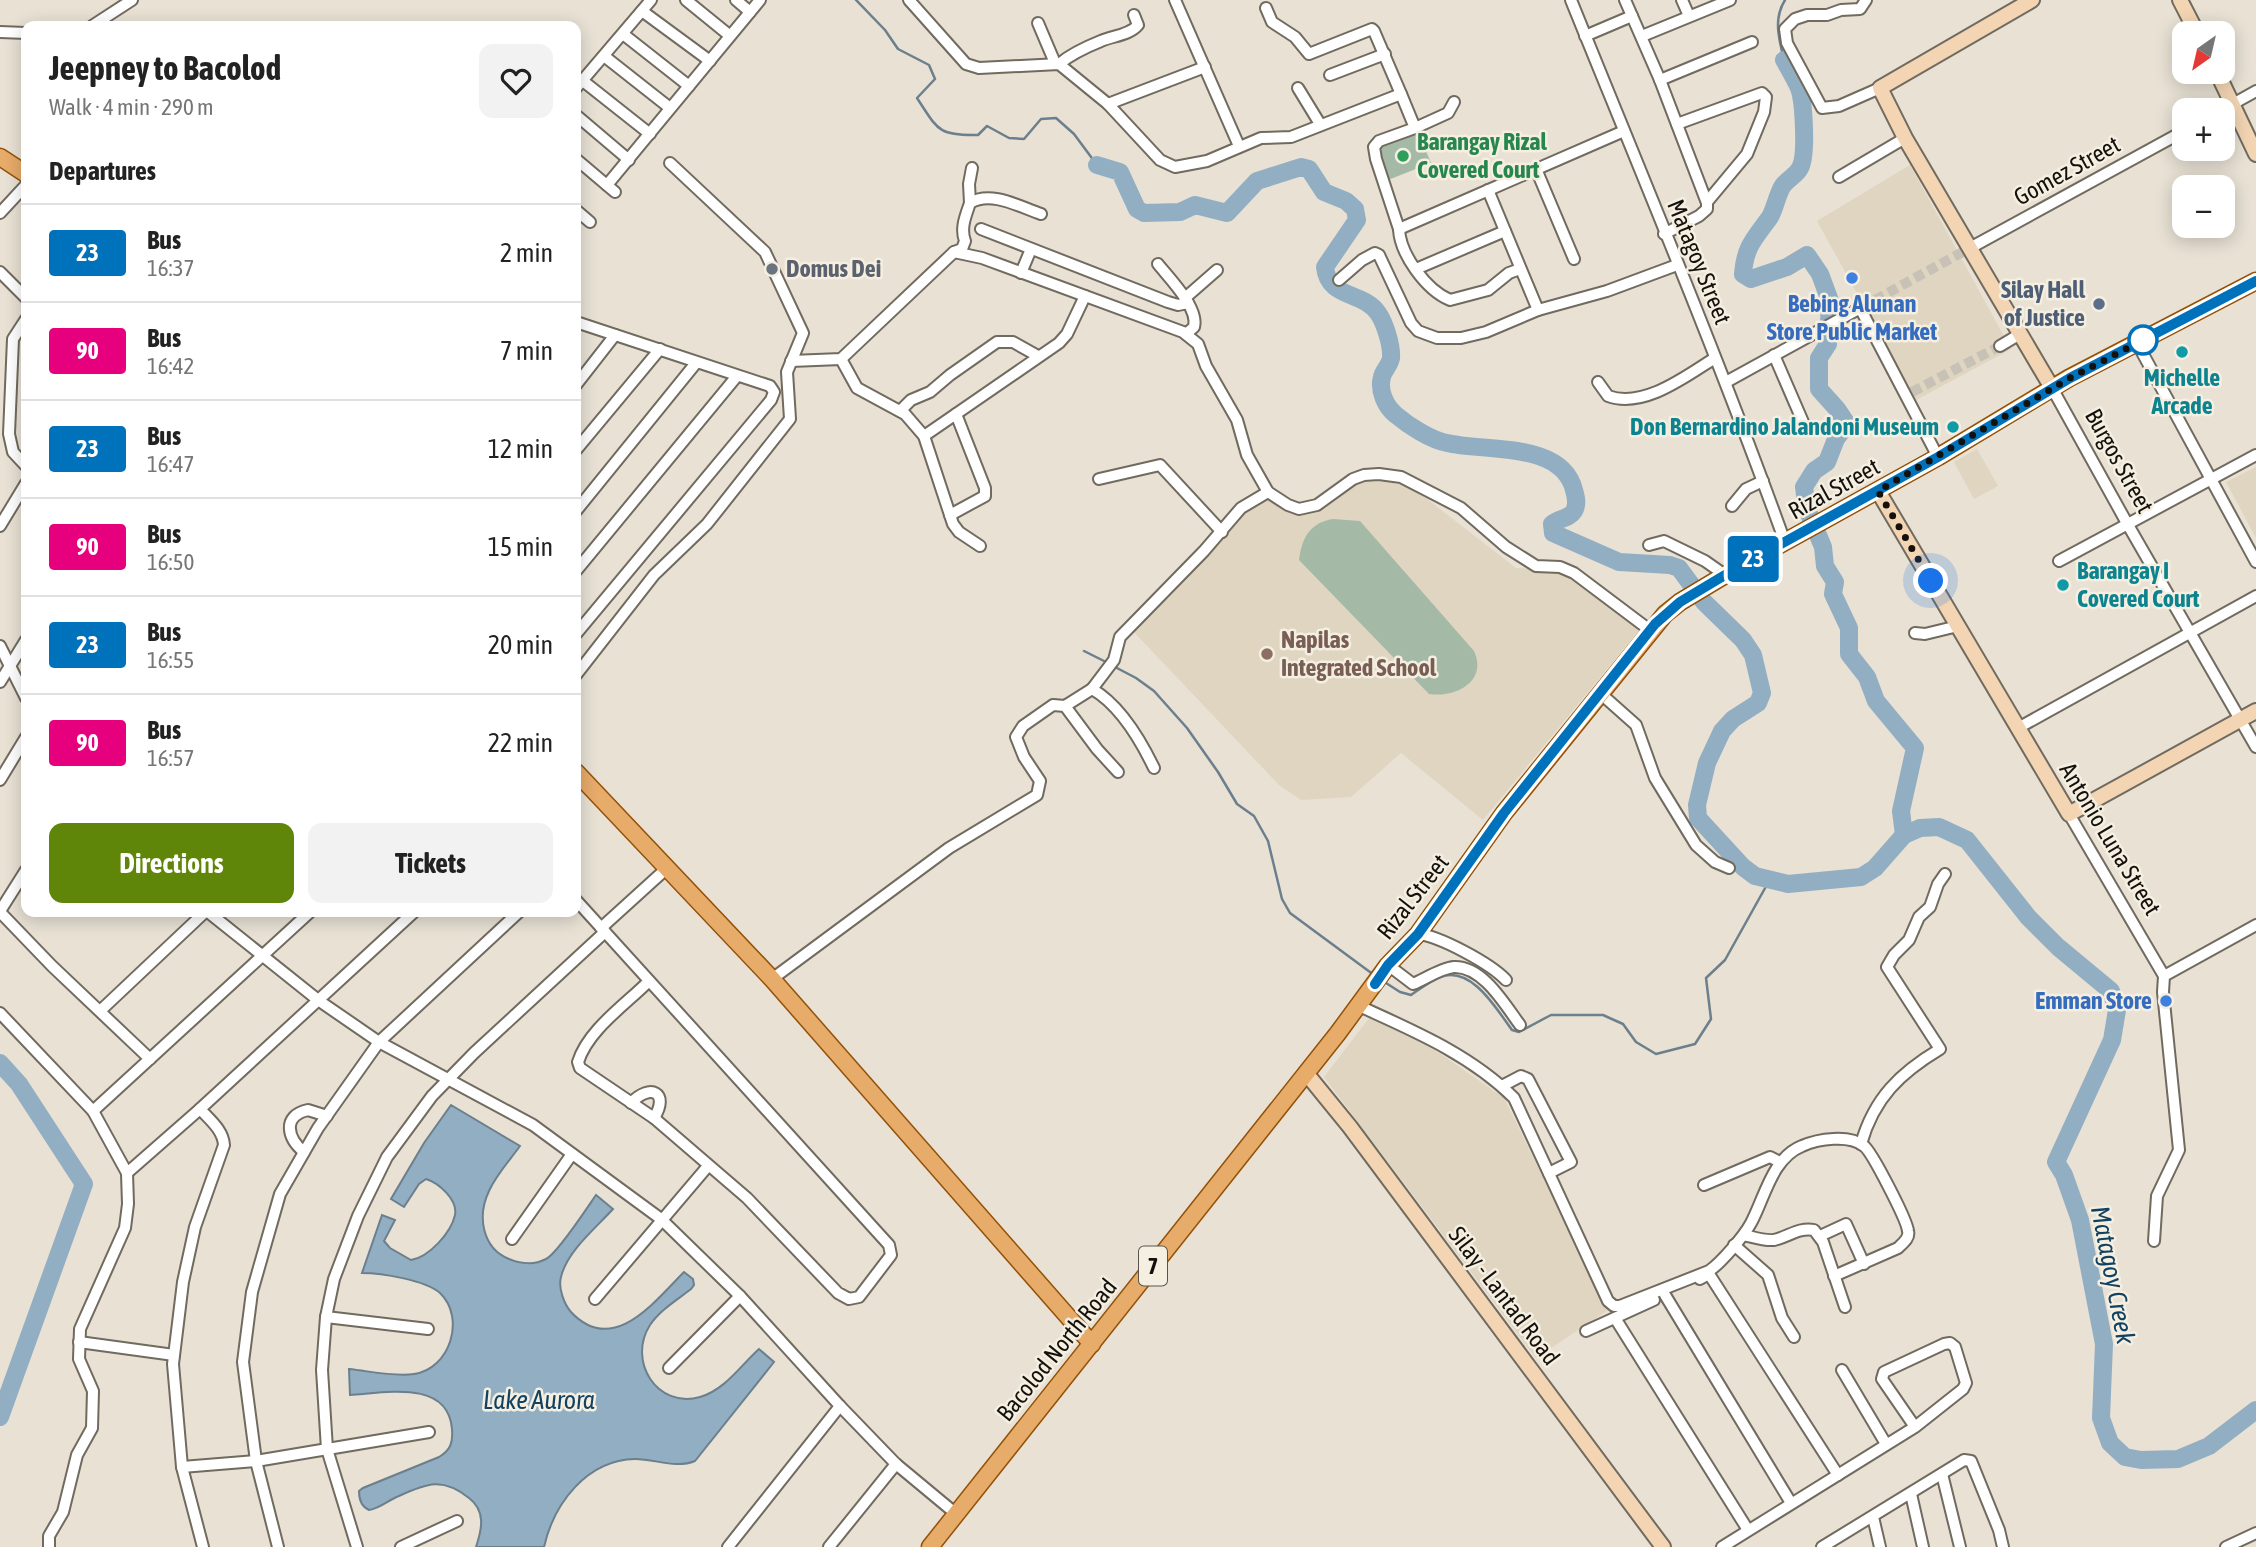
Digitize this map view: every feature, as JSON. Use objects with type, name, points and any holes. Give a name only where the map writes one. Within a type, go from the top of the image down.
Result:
[{"type":"main road","points":[[0,157],[21,171]]},
{"type":"main road","name":"Rizal Street","points":[[1375,984],[1386,967],[1418,934],[1504,813],[1651,631],[1680,602],[1938,457],[2052,388],[2256,281]]},
{"type":"main road","points":[[581,777],[772,979],[1092,1344]]},
{"type":"main road","name":"Bacolod North Road","points":[[930,1547],[1375,984]]},
{"type":"street","points":[[100,21],[132,0]]},
{"type":"street","points":[[581,83],[651,0]]},
{"type":"street","points":[[686,0],[729,35]]},
{"type":"street","points":[[736,0],[750,12]]},
{"type":"street","points":[[581,163],[611,188],[629,160],[670,108],[761,0]]},
{"type":"street","points":[[909,0],[966,64],[979,68],[1057,63],[1101,40],[1134,30],[1138,25],[1134,15]]},
{"type":"street","points":[[1175,0],[1239,146]]},
{"type":"street","name":"Matagoy Street","points":[[1571,0],[1726,382],[1785,542]]},
{"type":"street","points":[[1625,0],[1660,80],[1706,202],[1707,209],[1699,216],[1664,233]]},
{"type":"street","points":[[1682,0],[1689,16]]},
{"type":"street","points":[[1642,36],[1730,0]]},
{"type":"street","points":[[1866,0],[1860,9],[1841,10],[1827,15],[1807,15],[1795,19],[1785,29],[1787,43],[1822,108],[1839,106],[1880,88],[2032,0]]},
{"type":"street","points":[[2180,0],[2191,21]]},
{"type":"street","points":[[1266,8],[1272,22],[1295,37],[1309,54],[1372,29],[1377,33],[1415,128]]},
{"type":"street","points":[[642,11],[710,61]]},
{"type":"street","points":[[1586,36],[1632,16]]},
{"type":"street","points":[[1038,23],[1057,63],[1108,104],[1160,160],[1175,167],[1207,161],[1267,137],[1291,137],[1401,94]]},
{"type":"street","points":[[0,32],[21,33]]},
{"type":"street","points":[[623,34],[689,86]]},
{"type":"street","points":[[1660,80],[1752,42]]},
{"type":"street","points":[[1330,75],[1385,54]]},
{"type":"street","points":[[604,56],[670,108]]},
{"type":"street","points":[[1108,104],[1205,67]]},
{"type":"street","points":[[581,86],[650,134]]},
{"type":"street","points":[[1298,88],[1320,124]]},
{"type":"street","name":"Burgos Street","points":[[1880,88],[1905,138],[2021,334],[2256,747]]},
{"type":"street","points":[[2235,103],[2256,91]]},
{"type":"street","points":[[1677,124],[1762,93],[1766,97],[1765,111],[1747,154],[1706,202]]},
{"type":"street","points":[[1454,102],[1448,113],[1379,141],[1374,146],[1404,251],[1416,269],[1443,297],[1455,300],[1488,290],[1508,273],[1521,269]]},
{"type":"street","points":[[581,119],[629,160]]},
{"type":"street","points":[[2235,119],[2256,154]]},
{"type":"street","points":[[1399,229],[1624,131]]},
{"type":"street","points":[[1839,177],[1905,138]]},
{"type":"street","name":"Gomez Street","points":[[1969,248],[2172,138]]},
{"type":"street","points":[[581,669],[654,575],[707,524],[789,422],[789,367],[802,330],[765,252],[670,163]]},
{"type":"street","points":[[789,367],[841,359],[954,252],[962,249],[965,241],[964,222],[970,203],[972,168]]},
{"type":"street","points":[[1536,169],[1574,259]]},
{"type":"street","points":[[1488,190],[1538,310]]},
{"type":"street","points":[[0,214],[21,191]]},
{"type":"street","points":[[970,203],[987,196],[1041,214]]},
{"type":"street","points":[[581,216],[590,222]]},
{"type":"street","points":[[981,229],[1178,305],[1217,270]]},
{"type":"street","points":[[1416,269],[1505,231]]},
{"type":"street","points":[[1021,273],[1031,249]]},
{"type":"street","points":[[954,252],[982,258],[1186,334],[1198,344],[1206,366],[1237,420],[1247,455],[1268,492],[1299,509],[1317,505],[1353,479],[1364,475],[1401,477],[1461,508],[1506,547],[1535,566],[1560,567],[1574,573],[1651,631]]},
{"type":"street","points":[[1339,280],[1371,255],[1379,255],[1411,323],[1418,331],[1437,338],[1475,335],[1538,310],[1607,290],[1677,265]]},
{"type":"street","points":[[1158,264],[1186,300],[1196,321],[1186,334]]},
{"type":"street","points":[[0,272],[21,293]]},
{"type":"street","points":[[925,436],[1059,343],[1067,334],[1085,296]]},
{"type":"street","points":[[1726,382],[1820,328],[1861,308],[1909,394],[1938,457]]},
{"type":"street","points":[[581,323],[770,386],[774,392],[771,400],[581,629]]},
{"type":"street","points":[[21,327],[13,339],[9,434],[13,452],[21,461]]},
{"type":"street","points":[[2000,346],[2021,334]]},
{"type":"street","points":[[581,379],[615,335]]},
{"type":"street","points":[[900,411],[911,400],[930,392],[997,342],[1013,342],[1038,356]]},
{"type":"street","points":[[2137,343],[2256,562]]},
{"type":"street","points":[[581,444],[660,349]]},
{"type":"street","points":[[1773,355],[1806,429]]},
{"type":"street","points":[[1598,382],[1608,396],[1624,399],[1639,397],[1663,388],[1715,358]]},
{"type":"street","points":[[841,359],[857,388],[900,411],[912,420],[925,436],[950,515],[959,531],[980,546]]},
{"type":"street","points":[[581,505],[696,363]]},
{"type":"street","points":[[581,565],[737,376]]},
{"type":"street","points":[[950,515],[973,504],[986,493],[956,414]]},
{"type":"street","points":[[2059,561],[2256,455]]},
{"type":"street","points":[[1099,479],[1160,465],[1165,467],[1204,516],[1222,532]]},
{"type":"street","points":[[1732,506],[1746,489],[1763,481]]},
{"type":"street","points":[[0,526],[21,491]]},
{"type":"street","name":"Antonio Luna Street","points":[[1878,491],[2164,976],[2163,992],[2179,1150],[2157,1196],[2154,1241]]},
{"type":"street","points":[[772,979],[949,848],[1037,795],[1040,781],[1024,757],[1016,737],[1023,726],[1054,705],[1065,706],[1092,689],[1114,660],[1120,637],[1222,532],[1241,508],[1268,492]]},
{"type":"street","points":[[1649,545],[1664,541],[1705,561],[1725,575]]},
{"type":"street","points":[[2018,728],[2256,596]]},
{"type":"street","points":[[1914,633],[1925,634],[1958,626]]},
{"type":"street","points":[[0,646],[21,689]]},
{"type":"street","points":[[0,682],[21,648]]},
{"type":"street","points":[[1092,689],[1105,697],[1139,740],[1154,768]]},
{"type":"street","points":[[1600,693],[1636,725],[1655,778],[1696,845],[1715,862],[1729,868]]},
{"type":"street","points":[[1065,706],[1118,772]]},
{"type":"street","points":[[2068,814],[2256,711]]},
{"type":"street","points":[[0,780],[21,745]]},
{"type":"street","points":[[357,1547],[327,1449],[322,1370],[326,1317],[334,1279],[367,1196],[387,1157],[448,1078],[666,869]]},
{"type":"street","points":[[1861,1144],[1873,1110],[1899,1076],[1940,1049],[1887,967],[1894,955],[1909,940],[1919,917],[1930,907],[1938,884],[1945,874]]},
{"type":"street","points":[[21,878],[0,912],[52,966],[150,1059]]},
{"type":"street","points":[[581,906],[889,1245],[891,1255],[859,1297],[843,1297],[747,1198],[654,1118],[584,1073],[578,1062],[585,1048],[600,1028],[648,982]]},
{"type":"street","points":[[100,1011],[202,917]]},
{"type":"street","points":[[213,917],[318,1000],[379,1042],[533,1125],[661,1219],[740,1296],[839,1406],[896,1464],[955,1513]]},
{"type":"street","points":[[93,1111],[305,917]]},
{"type":"street","points":[[127,1173],[409,917]]},
{"type":"street","points":[[278,1547],[256,1461],[243,1362],[252,1292],[280,1194],[327,1116],[379,1042],[514,917]]},
{"type":"street","points":[[2164,976],[2256,925]]},
{"type":"street","points":[[1418,934],[1429,935],[1476,958],[1496,970],[1506,980]]},
{"type":"street","points":[[1386,967],[1413,984],[1452,967],[1466,969],[1486,982],[1520,1025]]},
{"type":"street","points":[[1360,1006],[1429,1039],[1492,1076],[1514,1098],[1608,1301],[1614,1306],[1709,1271],[1744,1235],[1780,1162],[1792,1150],[1815,1141],[1844,1140],[1861,1144],[1879,1166],[1909,1235],[1899,1248],[1834,1276]]},
{"type":"street","points":[[0,1013],[93,1111],[127,1173],[128,1204],[124,1228],[84,1316],[79,1342],[79,1359],[92,1386],[92,1428],[77,1455],[63,1512],[49,1536],[48,1547]]},
{"type":"street","name":"Silay - Lantad Road","points":[[1306,1073],[1350,1127],[1663,1547]]},
{"type":"street","points":[[1502,1086],[1521,1076],[1528,1079],[1571,1162],[1549,1173]]},
{"type":"street","points":[[631,1103],[645,1091],[654,1092],[661,1099],[654,1118]]},
{"type":"street","points":[[200,1109],[223,1137],[224,1145],[195,1227],[183,1282],[173,1364],[182,1467],[203,1547]]},
{"type":"street","points":[[304,1152],[291,1135],[293,1117],[308,1110],[327,1116]]},
{"type":"street","points":[[512,1239],[572,1154]]},
{"type":"street","points":[[1704,1185],[1770,1157],[1780,1162]]},
{"type":"street","points":[[595,1299],[708,1166]]},
{"type":"street","points":[[1820,1236],[1857,1219]]},
{"type":"street","points":[[1846,1224],[1864,1264]]},
{"type":"street","points":[[1744,1235],[1774,1240],[1804,1228],[1814,1230],[1820,1236],[1845,1307]]},
{"type":"street","points":[[1734,1245],[1768,1275],[1782,1318],[1794,1337]]},
{"type":"street","points":[[1586,1331],[1709,1274],[1838,1475]]},
{"type":"street","points":[[1665,1295],[1791,1503]]},
{"type":"street","points":[[669,1367],[740,1296]]},
{"type":"street","points":[[326,1317],[428,1329]]},
{"type":"street","points":[[1615,1318],[1748,1530]]},
{"type":"street","points":[[79,1342],[174,1355]]},
{"type":"street","points":[[1721,1547],[1915,1426],[1965,1386],[1955,1348],[1950,1343],[1932,1349],[1882,1375],[1882,1379],[1915,1426]]},
{"type":"street","points":[[1842,1370],[1886,1444]]},
{"type":"street","points":[[728,1547],[839,1406]]},
{"type":"street","points":[[182,1467],[256,1461],[429,1432]]},
{"type":"street","points":[[1822,1547],[1837,1543],[1872,1517],[1964,1460],[1971,1461],[2006,1547]]},
{"type":"street","points":[[829,1547],[896,1464]]},
{"type":"street","points":[[1942,1474],[1960,1547]]},
{"type":"street","points":[[1911,1494],[1923,1547]]},
{"type":"street","points":[[1872,1517],[1880,1547]]},
{"type":"street","points":[[401,1547],[457,1521]]},
{"type":"street","points":[[2226,1547],[2256,1533]]},
{"type":"shaded area","points":[[1910,165],[2011,349],[1916,400],[1817,221]]},
{"type":"shaded area","points":[[1977,449],[1998,486],[1974,499],[1954,462]]},
{"type":"shaded area","points":[[2256,467],[2256,538],[2226,482]]},
{"type":"shaded area","points":[[1386,481],[1405,486],[1427,499],[1516,568],[1567,571],[1636,622],[1639,630],[1483,820],[1401,753],[1351,797],[1301,800],[1279,785],[1132,630],[1247,510],[1263,499],[1273,498],[1295,513],[1352,483]]},
{"type":"shaded area","points":[[1370,1017],[1429,1046],[1504,1098],[1608,1310],[1536,1358],[1324,1077]]},
{"type":"green space","name":"Barangay Rizal Covered Court","points":[[1418,132],[1431,163],[1388,180],[1375,149]]},
{"type":"green space","points":[[1333,519],[1360,521],[1474,651],[1477,671],[1467,685],[1449,693],[1429,694],[1299,560],[1308,532],[1318,524]]},
{"type":"water","name":"Lake Aurora","points":[[451,1105],[520,1146],[492,1185],[483,1211],[484,1230],[500,1254],[523,1263],[542,1261],[557,1249],[596,1195],[613,1209],[569,1258],[560,1281],[566,1305],[587,1324],[602,1329],[618,1327],[647,1309],[684,1272],[693,1279],[694,1285],[691,1289],[659,1315],[650,1325],[644,1339],[644,1367],[659,1389],[671,1396],[685,1399],[700,1397],[725,1383],[759,1349],[774,1362],[695,1461],[673,1464],[643,1459],[618,1461],[588,1476],[565,1500],[544,1547],[476,1547],[481,1527],[478,1509],[469,1498],[451,1487],[427,1485],[369,1510],[360,1497],[359,1491],[363,1488],[439,1457],[446,1452],[451,1442],[452,1429],[448,1413],[439,1402],[412,1392],[350,1395],[349,1369],[414,1374],[437,1363],[450,1341],[452,1316],[448,1303],[440,1293],[414,1281],[362,1273],[382,1215],[395,1220],[384,1241],[390,1248],[411,1260],[432,1249],[453,1222],[455,1209],[451,1198],[442,1188],[426,1179],[419,1184],[404,1207],[391,1199],[424,1143]]},
{"type":"waterway","name":"Matagoy Creek","points":[[856,0],[885,30],[898,49],[929,65],[935,79],[917,98],[940,129],[955,134],[978,135],[987,126],[1009,138],[1024,139],[1041,119],[1056,118],[1074,134],[1097,165]]},
{"type":"waterway","points":[[1784,60],[1778,22],[1785,0]]},
{"type":"waterway","points":[[1784,60],[1801,95],[1804,129],[1802,162],[1798,171],[1782,187],[1770,217],[1752,243],[1746,256],[1743,274],[1751,279],[1787,267],[1807,255],[1820,274],[1830,301],[1828,344],[1819,358],[1819,389],[1847,424],[1836,439],[1827,462],[1814,471],[1804,487],[1807,509],[1823,547],[1825,566],[1835,582],[1833,594],[1849,628],[1849,654],[1867,677],[1876,701],[1915,748],[1901,811],[1904,835]]},
{"type":"waterway","name":"Matagoy Creek","points":[[1097,165],[1120,172],[1137,209],[1144,213],[1180,212],[1195,205],[1227,213],[1257,181],[1301,167],[1309,169],[1324,192],[1346,201],[1355,209],[1357,220],[1325,267],[1332,285],[1372,306],[1383,323],[1391,358],[1383,375],[1381,388],[1392,412],[1427,436],[1441,441],[1520,452],[1554,463],[1567,474],[1576,503],[1572,514],[1552,524],[1553,533],[1619,562],[1679,568],[1704,602],[1743,640],[1753,655],[1762,693],[1758,703],[1733,719],[1722,731],[1707,763],[1697,805],[1698,818],[1743,867],[1755,876],[1788,884],[1861,877],[1875,868],[1904,835],[1920,828],[1939,827],[1967,840],[2028,917],[2058,947],[2111,991],[2117,1010],[2112,1040],[2056,1162],[2064,1175],[2080,1220],[2104,1344],[2101,1418],[2110,1443],[2125,1457],[2141,1460],[2178,1459],[2209,1446],[2256,1410]]},
{"type":"waterway","points":[[1084,651],[1106,662]]},
{"type":"waterway","points":[[1115,667],[1154,691],[1187,728],[1237,804],[1254,816],[1268,841],[1282,899],[1290,913],[1374,975]]},
{"type":"waterway","points":[[1383,981],[1400,992],[1411,995],[1440,977],[1463,977],[1491,1001],[1512,1030],[1519,1032],[1551,1015],[1603,1015],[1623,1024],[1636,1042],[1656,1054],[1695,1044],[1711,1019],[1706,978],[1725,960],[1769,881]]},
{"type":"waterway","points":[[0,1063],[19,1084],[84,1184],[0,1417]]},
{"type":"tunnel","points":[[1862,307],[1970,248]]},
{"type":"tunnel","points":[[1912,392],[2000,346]]},
{"type":"bus line","name":"23","points":[[1375,984],[1388,965],[1418,934],[1504,813],[1655,624],[1680,602],[1938,457],[2070,378],[2256,281]]},
{"type":"place","name":"Barangay Rizal Covered Court","points":[[1403,156]]},
{"type":"place","name":"Domus Dei","points":[[772,269]]},
{"type":"place","name":"Bebing Alunan Store Public Market","points":[[1852,278]]},
{"type":"place","name":"Silay Hall of Justice","points":[[2099,304]]},
{"type":"place","name":"Michelle Arcade","points":[[2182,352]]},
{"type":"place","name":"Don Bernardino Jalandoni Museum","points":[[1953,427]]},
{"type":"place","name":"Barangay I Covered Court","points":[[2063,585]]},
{"type":"place","name":"Napilas Integrated School","points":[[1267,654]]},
{"type":"place","name":"Emman Store","points":[[2166,1001]]},
{"type":"route","points":[[1931,581],[1878,491],[2027,402],[2143,340]]}]
